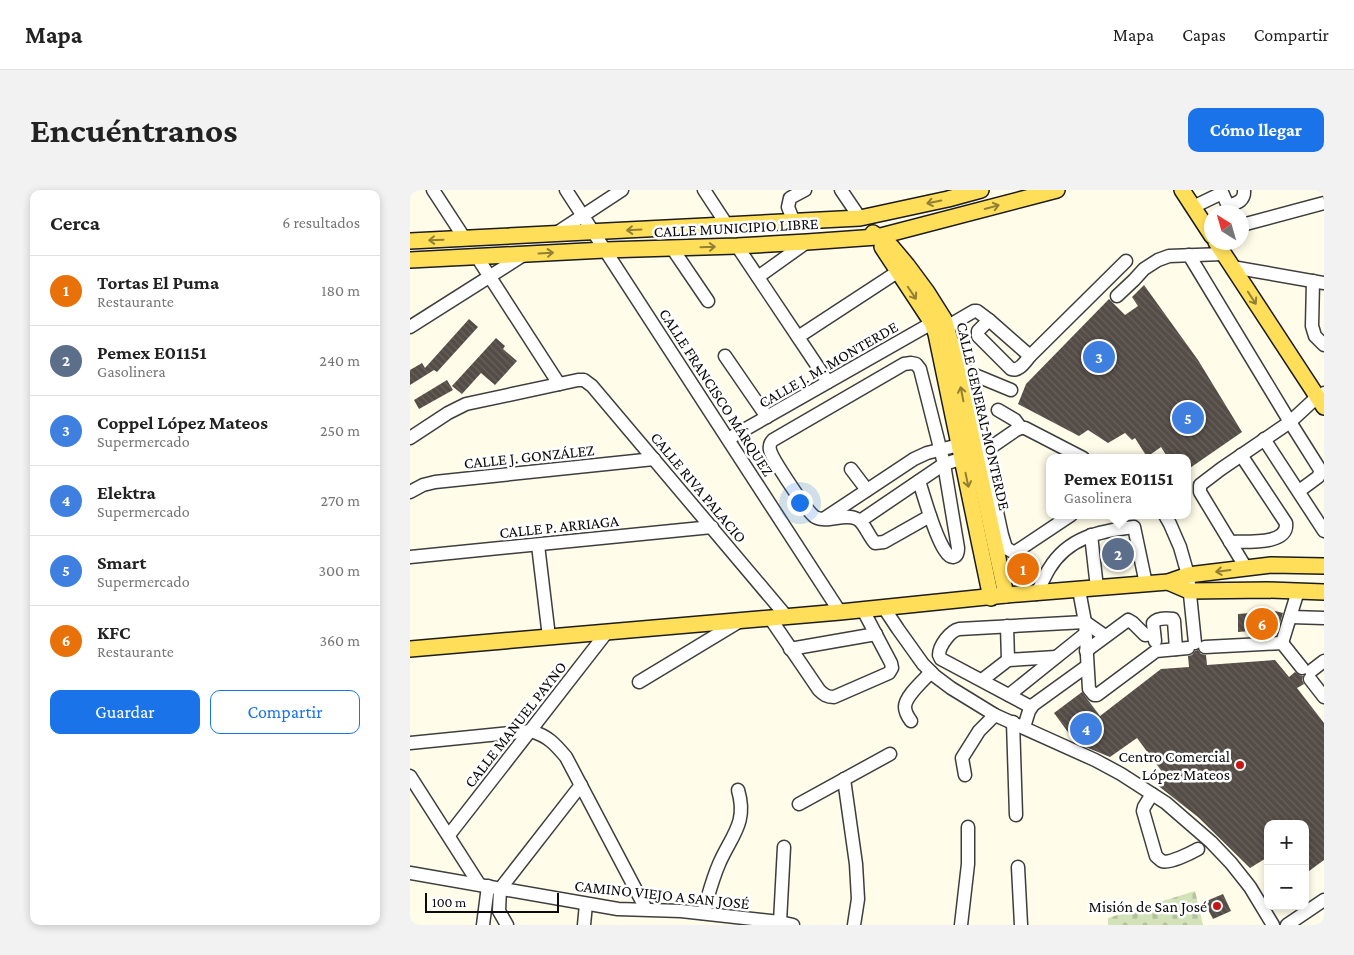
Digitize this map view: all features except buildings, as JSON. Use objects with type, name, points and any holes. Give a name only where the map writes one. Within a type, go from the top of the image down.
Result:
[{"type":"main road","name":"CALLE MUNICIPIO LIBRE","points":[[410,260],[605,250],[737,246],[877,237],[1054,190]]},
{"type":"main road","points":[[1182,190],[1204,224]]},
{"type":"main road","points":[[410,241],[860,218],[977,191]]},
{"type":"main road","name":"CALLE GENERAL MONTERDE","points":[[860,218],[877,237],[882,248],[902,269],[940,326],[964,370],[991,598]]},
{"type":"main road","points":[[1221,250],[1322,399]]},
{"type":"main road","name":"CALLE GENERAL MONTERDE","points":[[940,326],[973,449],[1006,595]]},
{"type":"main road","points":[[1268,590],[1265,574],[1271,565]]},
{"type":"main road","points":[[410,649],[1168,582],[1188,575],[1271,565],[1324,566]]},
{"type":"main road","points":[[1168,582],[1189,591],[1268,590],[1324,592]]},
{"type":"street","points":[[433,190],[465,239]]},
{"type":"street","name":"CALLE FRANCISCO MÁRQUEZ","points":[[566,190],[840,612]]},
{"type":"street","points":[[555,234],[622,190]]},
{"type":"street","points":[[704,190],[727,225]]},
{"type":"street","points":[[794,222],[788,207],[790,198],[805,190]]},
{"type":"street","name":"CALLE GENERAL MONTERDE","points":[[841,190],[860,218]]},
{"type":"street","points":[[1193,207],[1222,191],[1228,206],[1240,201],[1243,198],[1244,190]]},
{"type":"street","points":[[1249,222],[1324,203]]},
{"type":"street","points":[[758,277],[807,242]]},
{"type":"street","points":[[737,246],[828,382]]},
{"type":"street","points":[[1117,296],[1151,264],[1169,256],[1189,255],[1204,246]]},
{"type":"street","points":[[672,248],[708,301]]},
{"type":"street","points":[[410,327],[525,254]]},
{"type":"street","points":[[1189,255],[1321,471],[1318,478],[1299,491]]},
{"type":"street","points":[[410,438],[448,413],[466,404],[559,384],[477,257]]},
{"type":"street","points":[[1030,356],[990,320],[978,331],[978,336],[1011,369],[1018,369],[1126,261]]},
{"type":"street","points":[[1232,267],[1319,282],[1312,326],[1315,336],[1324,345]]},
{"type":"street","points":[[798,337],[902,269]]},
{"type":"street","name":"CALLE J. M. MONTERDE","points":[[728,440],[828,382],[940,326],[974,311],[980,312],[990,320]]},
{"type":"street","points":[[725,356],[767,418]]},
{"type":"street","points":[[919,481],[943,549],[949,556],[956,556],[958,548],[944,464],[920,369],[916,364],[904,364],[773,440],[770,444],[775,460],[807,509],[822,520],[856,518],[875,543],[879,543],[930,516]]},
{"type":"street","points":[[964,370],[1011,390]]},
{"type":"street","name":"CALLE RIVA PALACIO","points":[[559,384],[584,380],[592,386],[787,617]]},
{"type":"street","points":[[1246,568],[1200,492],[1200,485],[1322,399]]},
{"type":"street","points":[[998,410],[1014,420],[1021,428]]},
{"type":"street","points":[[860,521],[944,464],[1021,428],[1025,428],[1074,454]]},
{"type":"street","points":[[1264,439],[1324,531]]},
{"type":"street","points":[[822,520],[914,459],[940,449],[973,449]]},
{"type":"street","points":[[973,449],[1006,548],[1013,552],[1017,551],[1065,519]]},
{"type":"street","points":[[1230,542],[1266,541],[1278,538],[1286,530],[1286,524],[1242,455]]},
{"type":"street","name":"CALLE J. GONZÁLEZ","points":[[410,492],[423,485],[435,482],[654,459]]},
{"type":"street","points":[[851,469],[867,490]]},
{"type":"street","points":[[1167,519],[1180,547],[1188,575],[1191,647]]},
{"type":"street","name":"CALLE P. ARRIAGA","points":[[410,557],[712,527]]},
{"type":"street","points":[[1036,594],[1049,568],[1061,553],[1072,544],[1091,535],[1114,529],[1134,527],[1146,584]]},
{"type":"street","points":[[1091,535],[1097,588]]},
{"type":"street","points":[[538,545],[549,637]]},
{"type":"street","points":[[1080,590],[1085,628],[1089,689],[1094,695],[1097,695],[1156,651],[1191,647],[1282,643]]},
{"type":"street","points":[[1282,643],[1298,591]]},
{"type":"street","points":[[884,608],[918,657],[931,672],[951,688],[996,715],[1095,760],[1166,803],[1211,842],[1231,863],[1250,887],[1273,925]]},
{"type":"street","points":[[770,618],[823,695],[834,698],[889,673],[892,668],[863,610]]},
{"type":"street","points":[[1291,617],[1324,618]]},
{"type":"street","points":[[1156,651],[1153,623],[1156,619],[1173,619],[1191,647]]},
{"type":"street","points":[[1086,651],[1128,620],[1145,635],[1154,634]]},
{"type":"street","points":[[640,682],[741,621]]},
{"type":"street","points":[[1007,626],[1008,660]]},
{"type":"street","points":[[1031,707],[941,659],[939,655],[940,650],[952,632],[955,630],[1007,626],[1085,628],[1105,636]]},
{"type":"street","points":[[1009,695],[1056,657],[1085,628]]},
{"type":"street","name":"CALLE MANUEL PAYNO","points":[[449,835],[607,632]]},
{"type":"street","points":[[790,649],[876,634]]},
{"type":"street","points":[[1282,643],[1308,673],[1324,697]]},
{"type":"street","points":[[982,680],[1008,660],[1056,657]]},
{"type":"street","points":[[1308,673],[1324,661]]},
{"type":"street","points":[[1016,815],[1019,724],[1031,707],[1088,666]]},
{"type":"street","points":[[910,722],[905,709],[905,702],[931,672]]},
{"type":"street","points":[[964,775],[962,758],[979,731],[996,715]]},
{"type":"street","points":[[410,743],[531,731],[545,736],[566,757],[646,909]]},
{"type":"street","points":[[799,804],[890,754]]},
{"type":"street","points":[[410,776],[449,835],[489,886],[507,925]]},
{"type":"street","points":[[844,780],[856,864],[858,899],[854,925]]},
{"type":"street","points":[[483,925],[489,886],[581,785]]},
{"type":"street","points":[[703,913],[719,864],[740,820],[741,802],[738,790]]},
{"type":"street","points":[[1152,794],[1143,811],[1156,856],[1161,861],[1166,862],[1198,849]]},
{"type":"street","points":[[961,925],[968,864],[968,827]]},
{"type":"street","points":[[780,922],[784,847]]},
{"type":"street","points":[[1018,867],[1021,925]]},
{"type":"street","name":"CAMINO VIEJO A SAN JOSÉ","points":[[410,872],[586,904],[618,908],[703,913],[793,925]]},
{"type":"street","points":[[1287,925],[1324,900]]},
{"type":"street","points":[[584,925],[586,904]]},
{"type":"green space","points":[[1195,891],[1203,925],[1108,925],[1108,918]]},
{"type":"place","name":"Coppel López Mateos","points":[[1099,357]]},
{"type":"place","name":"Smart","points":[[1188,418]]},
{"type":"place","name":"Pemex E01151","points":[[1118,554]]},
{"type":"place","name":"Tortas El Puma","points":[[1023,569]]},
{"type":"place","name":"KFC","points":[[1262,624]]},
{"type":"place","name":"Elektra","points":[[1086,729]]},
{"type":"place","name":"Centro Comercial López Mateos","points":[[1240,765]]},
{"type":"place","name":"Misión de San José","points":[[1217,906]]}]
